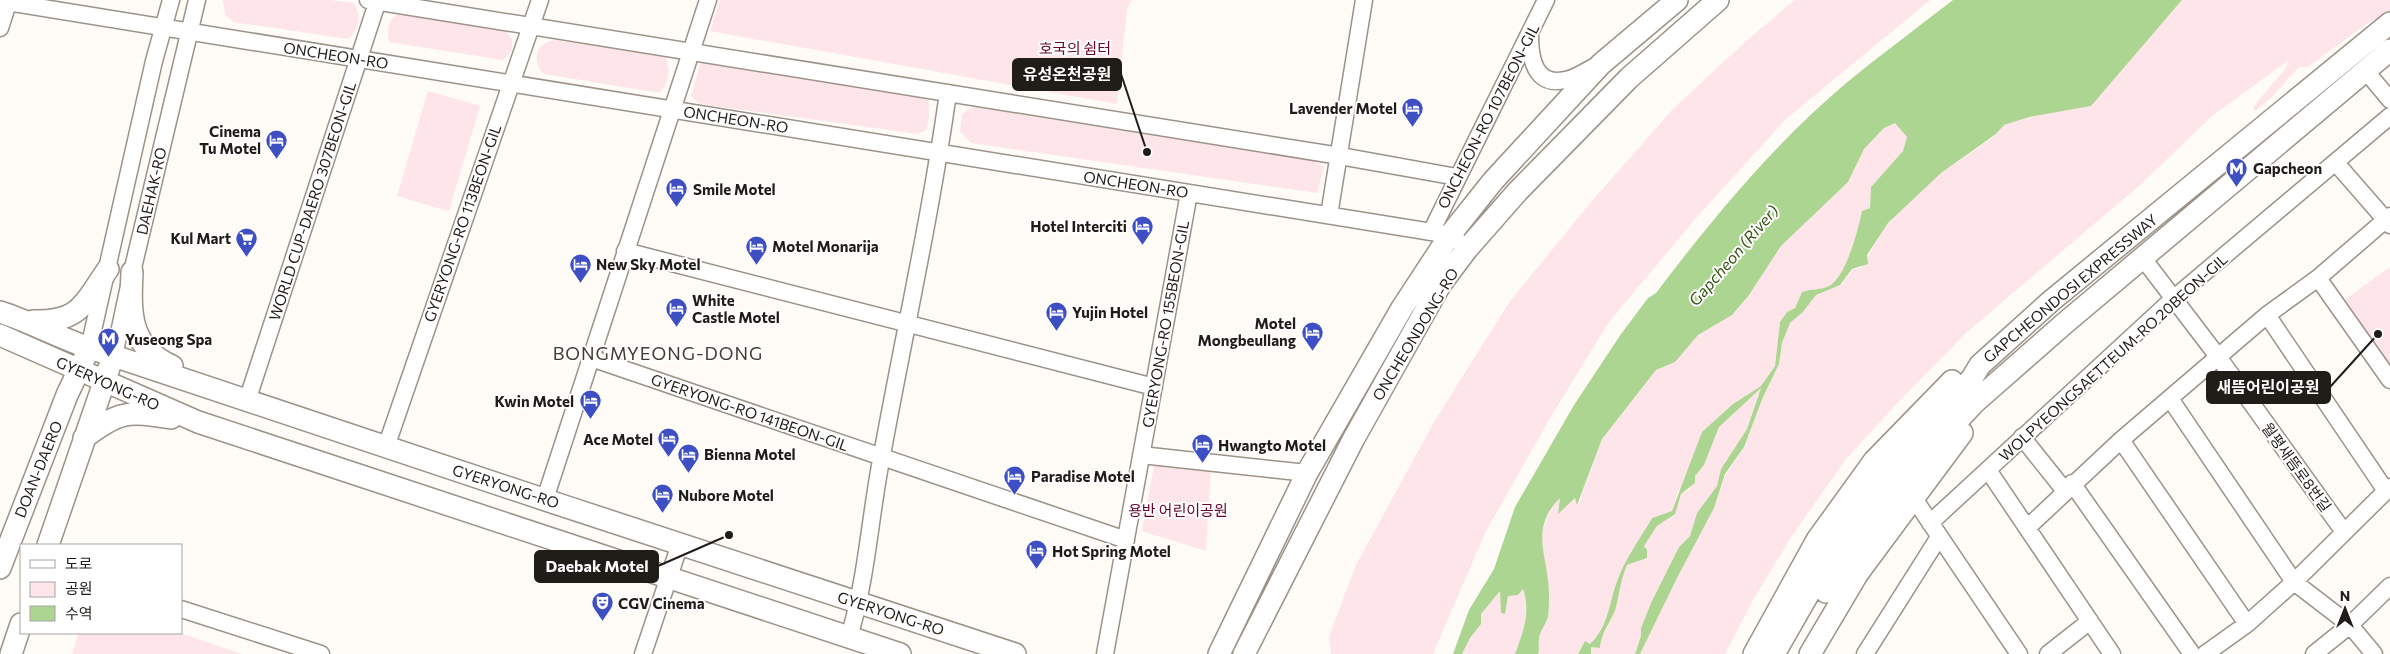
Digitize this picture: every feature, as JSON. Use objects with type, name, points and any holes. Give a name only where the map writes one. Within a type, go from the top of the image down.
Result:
[{"type":"main road","name":"ONCHEONDONG-RO","points":[[1219,654],[1307,474],[1402,308],[1440,233],[1493,181],[1601,64],[1677,0]]},
{"type":"main road","name":"ONCHEONDONG-RO","points":[[1244,654],[1395,363],[1440,285],[1467,249],[1518,191],[1629,78],[1718,0]]},
{"type":"main road","name":"GAPCHEONDOSI EXPRESSWAY","points":[[1774,654],[1829,558],[1876,489],[1972,378],[1980,365],[2059,295],[2390,23]]},
{"type":"main road","name":"GAPCHEONDOSI EXPRESSWAY","points":[[1788,654],[1839,570],[1887,503],[1926,454],[1975,402],[2142,257],[2390,50]]},
{"type":"main road","points":[[27,321],[55,322],[66,318],[80,309],[108,269]]},
{"type":"main road","points":[[132,272],[130,309],[133,324],[141,341],[149,352],[161,361],[177,368],[204,386]]},
{"type":"main road","name":"GYERYONG-RO","points":[[0,312],[27,321],[89,348],[247,402],[1015,654]]},
{"type":"main road","name":"GYERYONG-RO","points":[[0,335],[198,422],[900,654]]},
{"type":"main road","name":"DAEHAK-RO","points":[[78,370],[89,348]]},
{"type":"main road","name":"DAEHAK-RO","points":[[104,382],[114,356]]},
{"type":"main road","points":[[1754,654],[1817,540],[1874,461],[1962,371],[1980,365]]},
{"type":"main road","name":"DOAN-DAERO","points":[[0,568],[4,545],[78,370]]},
{"type":"main road","points":[[1810,654],[1858,573],[1914,500],[1942,458],[2012,370]]},
{"type":"main road","name":"DOAN-DAERO","points":[[53,539],[104,382]]},
{"type":"main road","points":[[84,439],[107,421],[125,414],[198,422]]},
{"type":"main road","points":[[11,654],[20,627]]},
{"type":"street","name":"DAEHAK-RO","points":[[89,348],[154,61],[171,0]]},
{"type":"street","name":"DAEHAK-RO","points":[[114,356],[132,272],[197,0]]},
{"type":"street","points":[[374,0],[1340,156],[1457,177]]},
{"type":"street","name":"WORLD CUP-DAERO 307BEON-GIL","points":[[247,402],[358,58],[374,0]]},
{"type":"street","name":"GYERYONG-RO 113BEON-GIL","points":[[386,447],[540,0]]},
{"type":"street","points":[[545,499],[708,0]]},
{"type":"street","points":[[1329,215],[1364,0]]},
{"type":"street","name":"ONCHEON-RO 107BEON-GIL","points":[[1440,233],[1457,177],[1546,0]]},
{"type":"street","name":"ONCHEON-RO","points":[[6,1],[1440,233]]},
{"type":"street","points":[[0,28],[6,1]]},
{"type":"street","points":[[1530,32],[1531,61],[1540,74],[1549,80],[1565,80],[1601,64]]},
{"type":"street","points":[[2365,70],[2390,100]]},
{"type":"street","points":[[848,637],[858,604],[881,457],[940,152],[948,93]]},
{"type":"street","name":"WOLPYEONGSAETTEUM-RO 20BEON-GIL","points":[[1930,523],[2173,299],[2390,116]]},
{"type":"street","points":[[2027,528],[2068,487],[2121,440],[2171,400],[2267,316],[2318,278],[2389,220],[2336,163]]},
{"type":"street","name":"GYERYONG-RO 155BEON-GIL","points":[[1105,654],[1189,193]]},
{"type":"street","points":[[1440,233],[1467,249]]},
{"type":"street","points":[[625,251],[1154,387]]},
{"type":"street","name":"월평새뜸로8번길","points":[[2142,257],[2219,358],[2344,532]]},
{"type":"street","points":[[2318,278],[2390,380]]},
{"type":"street","points":[[2205,654],[2247,624],[2294,582],[2388,489],[2267,316]]},
{"type":"street","name":"GYERYONG-RO 141BEON-GIL","points":[[591,358],[1126,540]]},
{"type":"street","points":[[2171,400],[2294,582],[2350,625],[2374,654]]},
{"type":"street","points":[[2022,437],[2068,487],[2192,654]]},
{"type":"street","points":[[2121,440],[2247,624]]},
{"type":"street","points":[[1141,455],[1307,474]]},
{"type":"street","points":[[1988,470],[2112,654]]},
{"type":"street","points":[[1914,500],[2019,654]]},
{"type":"street","points":[[1865,654],[1939,538]]},
{"type":"street","points":[[643,654],[680,544]]},
{"type":"street","points":[[2314,654],[2350,625],[2390,586]]},
{"type":"street","points":[[182,609],[321,654]]},
{"type":"street","points":[[2048,654],[2090,621]]},
{"type":"green space","points":[[223,0],[331,0],[354,3],[359,18],[355,31],[349,39],[233,22],[225,15]]},
{"type":"green space","name":"호국의 쉼터","points":[[720,0],[1132,0],[1127,8],[1117,104],[710,31]]},
{"type":"green space","points":[[1795,0],[1930,0],[1785,120],[1695,219],[1609,322],[1550,418],[1485,533],[1433,654],[1331,654],[1329,637],[1356,565],[1434,422],[1510,301],[1592,201],[1673,109],[1745,42]]},
{"type":"green space","points":[[2182,0],[2390,0],[2390,11],[2365,25],[2308,67],[2299,67],[2270,99],[2255,111],[2253,107],[2286,68],[2289,60],[2212,116],[2140,185],[1967,332],[1902,398],[1846,459],[1792,536],[1754,598],[1725,654],[1640,654],[1714,508],[1725,476],[1744,447],[1763,397],[1779,364],[1782,343],[1790,323],[1803,312],[1816,295],[1840,285],[1853,269],[1861,268],[1885,227],[1911,200],[1941,173],[1996,135],[2004,125],[2029,117],[2091,106]]},
{"type":"green space","points":[[402,10],[503,27],[512,39],[512,50],[503,60],[389,42],[389,24]]},
{"type":"green space","points":[[554,40],[664,55],[669,70],[666,84],[660,93],[544,74],[537,64],[537,54],[543,45]]},
{"type":"green space","points":[[703,55],[920,94],[929,101],[929,119],[926,130],[918,134],[700,104],[691,96]]},
{"type":"green space","points":[[428,91],[480,106],[449,211],[397,196]]},
{"type":"green space","points":[[975,106],[1314,161],[1324,167],[1317,193],[971,143],[960,131],[962,114]]},
{"type":"green space","points":[[1895,122],[1907,137],[1903,151],[1871,187],[1870,208],[1862,211],[1858,229],[1841,273],[1829,286],[1802,292],[1795,308],[1787,312],[1780,322],[1775,366],[1761,386],[1733,404],[1678,492],[1672,511],[1652,518],[1623,567],[1601,631],[1590,644],[1585,641],[1578,654],[1538,654],[1540,636],[1549,611],[1548,579],[1542,534],[1550,511],[1560,497],[1558,513],[1575,497],[1578,504],[1602,439],[1656,370],[1675,362],[1698,335],[1732,315],[1749,295],[1781,246],[1848,182],[1864,149],[1884,128]]},
{"type":"green space","points":[[2390,267],[2390,366],[2343,301]]},
{"type":"green space","points":[[1761,387],[1747,429],[1721,469],[1717,486],[1697,513],[1690,536],[1679,547],[1651,603],[1641,628],[1641,636],[1635,654],[1591,654],[1591,647],[1607,628],[1615,605],[1619,585],[1627,565],[1647,558],[1644,546],[1656,527],[1675,509],[1681,494],[1690,489],[1695,476],[1704,465],[1719,427]]},
{"type":"green space","name":"용반 어린이공원","points":[[1155,461],[1211,468],[1206,551],[1142,531]]},
{"type":"green space","points":[[1523,589],[1526,614],[1521,638],[1515,654],[1462,654],[1470,638],[1481,624],[1481,614],[1500,590],[1505,613],[1508,596]]},
{"type":"green space","points":[[79,634],[182,634],[242,654],[72,654]]},
{"type":"water","name":"Gapcheon (River)","points":[[1953,0],[2182,0],[2091,106],[2029,117],[2004,125],[1996,134],[1941,173],[1888,223],[1867,255],[1868,264],[1852,269],[1840,285],[1816,295],[1803,312],[1790,323],[1782,343],[1779,364],[1763,397],[1744,447],[1725,474],[1714,508],[1640,654],[1635,654],[1641,636],[1641,628],[1651,603],[1679,547],[1690,536],[1697,513],[1717,486],[1721,469],[1747,429],[1761,388],[1719,427],[1704,465],[1695,476],[1695,483],[1681,494],[1675,514],[1657,526],[1644,546],[1647,550],[1647,558],[1627,565],[1616,607],[1602,638],[1600,648],[1591,647],[1591,654],[1578,654],[1585,641],[1590,644],[1601,630],[1619,575],[1652,518],[1672,511],[1702,432],[1733,404],[1761,386],[1775,366],[1780,322],[1787,312],[1795,308],[1802,292],[1829,286],[1841,273],[1858,229],[1862,211],[1870,208],[1871,187],[1903,151],[1907,137],[1895,123],[1884,128],[1864,149],[1848,182],[1781,246],[1749,295],[1732,315],[1698,335],[1675,362],[1656,370],[1602,439],[1577,505],[1575,498],[1558,514],[1560,498],[1550,510],[1542,533],[1548,581],[1549,611],[1540,636],[1538,654],[1515,654],[1526,614],[1523,589],[1518,595],[1508,596],[1505,614],[1501,613],[1500,591],[1481,614],[1481,624],[1470,638],[1462,654],[1453,654],[1469,610],[1494,569],[1515,507],[1574,405],[1621,334],[1648,298],[1656,293],[1721,210],[1793,132],[1845,84]]},
{"type":"place","name":"Lavender Motel","points":[[1413,127]]},
{"type":"place","name":"유성온천공원","points":[[1147,152]]},
{"type":"place","name":"Cinema Tu Motel","points":[[277,159]]},
{"type":"place","name":"Gapcheon","points":[[2237,187]]},
{"type":"place","name":"Smile Motel","points":[[677,208]]},
{"type":"place","name":"Hotel Interciti","points":[[1143,245]]},
{"type":"place","name":"Kul Mart","points":[[247,257]]},
{"type":"place","name":"Motel Monarija","points":[[756,265]]},
{"type":"place","name":"New Sky Motel","points":[[580,283]]},
{"type":"place","name":"White Castle Motel","points":[[676,328]]},
{"type":"place","name":"Yujin Hotel","points":[[1056,331]]},
{"type":"place","name":"새뜸어린이공원","points":[[2378,334]]},
{"type":"place","name":"Motel Mongbeullang","points":[[1312,351]]},
{"type":"place","name":"Yuseong Spa","points":[[109,358]]},
{"type":"place","name":"Kwin Motel","points":[[590,420]]},
{"type":"place","name":"Ace Motel","points":[[669,458]]},
{"type":"place","name":"Hwangto Motel","points":[[1202,464]]},
{"type":"place","name":"Bienna Motel","points":[[688,473]]},
{"type":"place","name":"Paradise Motel","points":[[1015,495]]},
{"type":"place","name":"Nubore Motel","points":[[662,514]]},
{"type":"place","name":"Daebak Motel","points":[[729,535]]},
{"type":"place","name":"Hot Spring Motel","points":[[1036,570]]},
{"type":"place","name":"CGV Cinema","points":[[602,622]]},
{"type":"district","name":"BONGMYEONG-DONG","points":[[658,353]]}]
